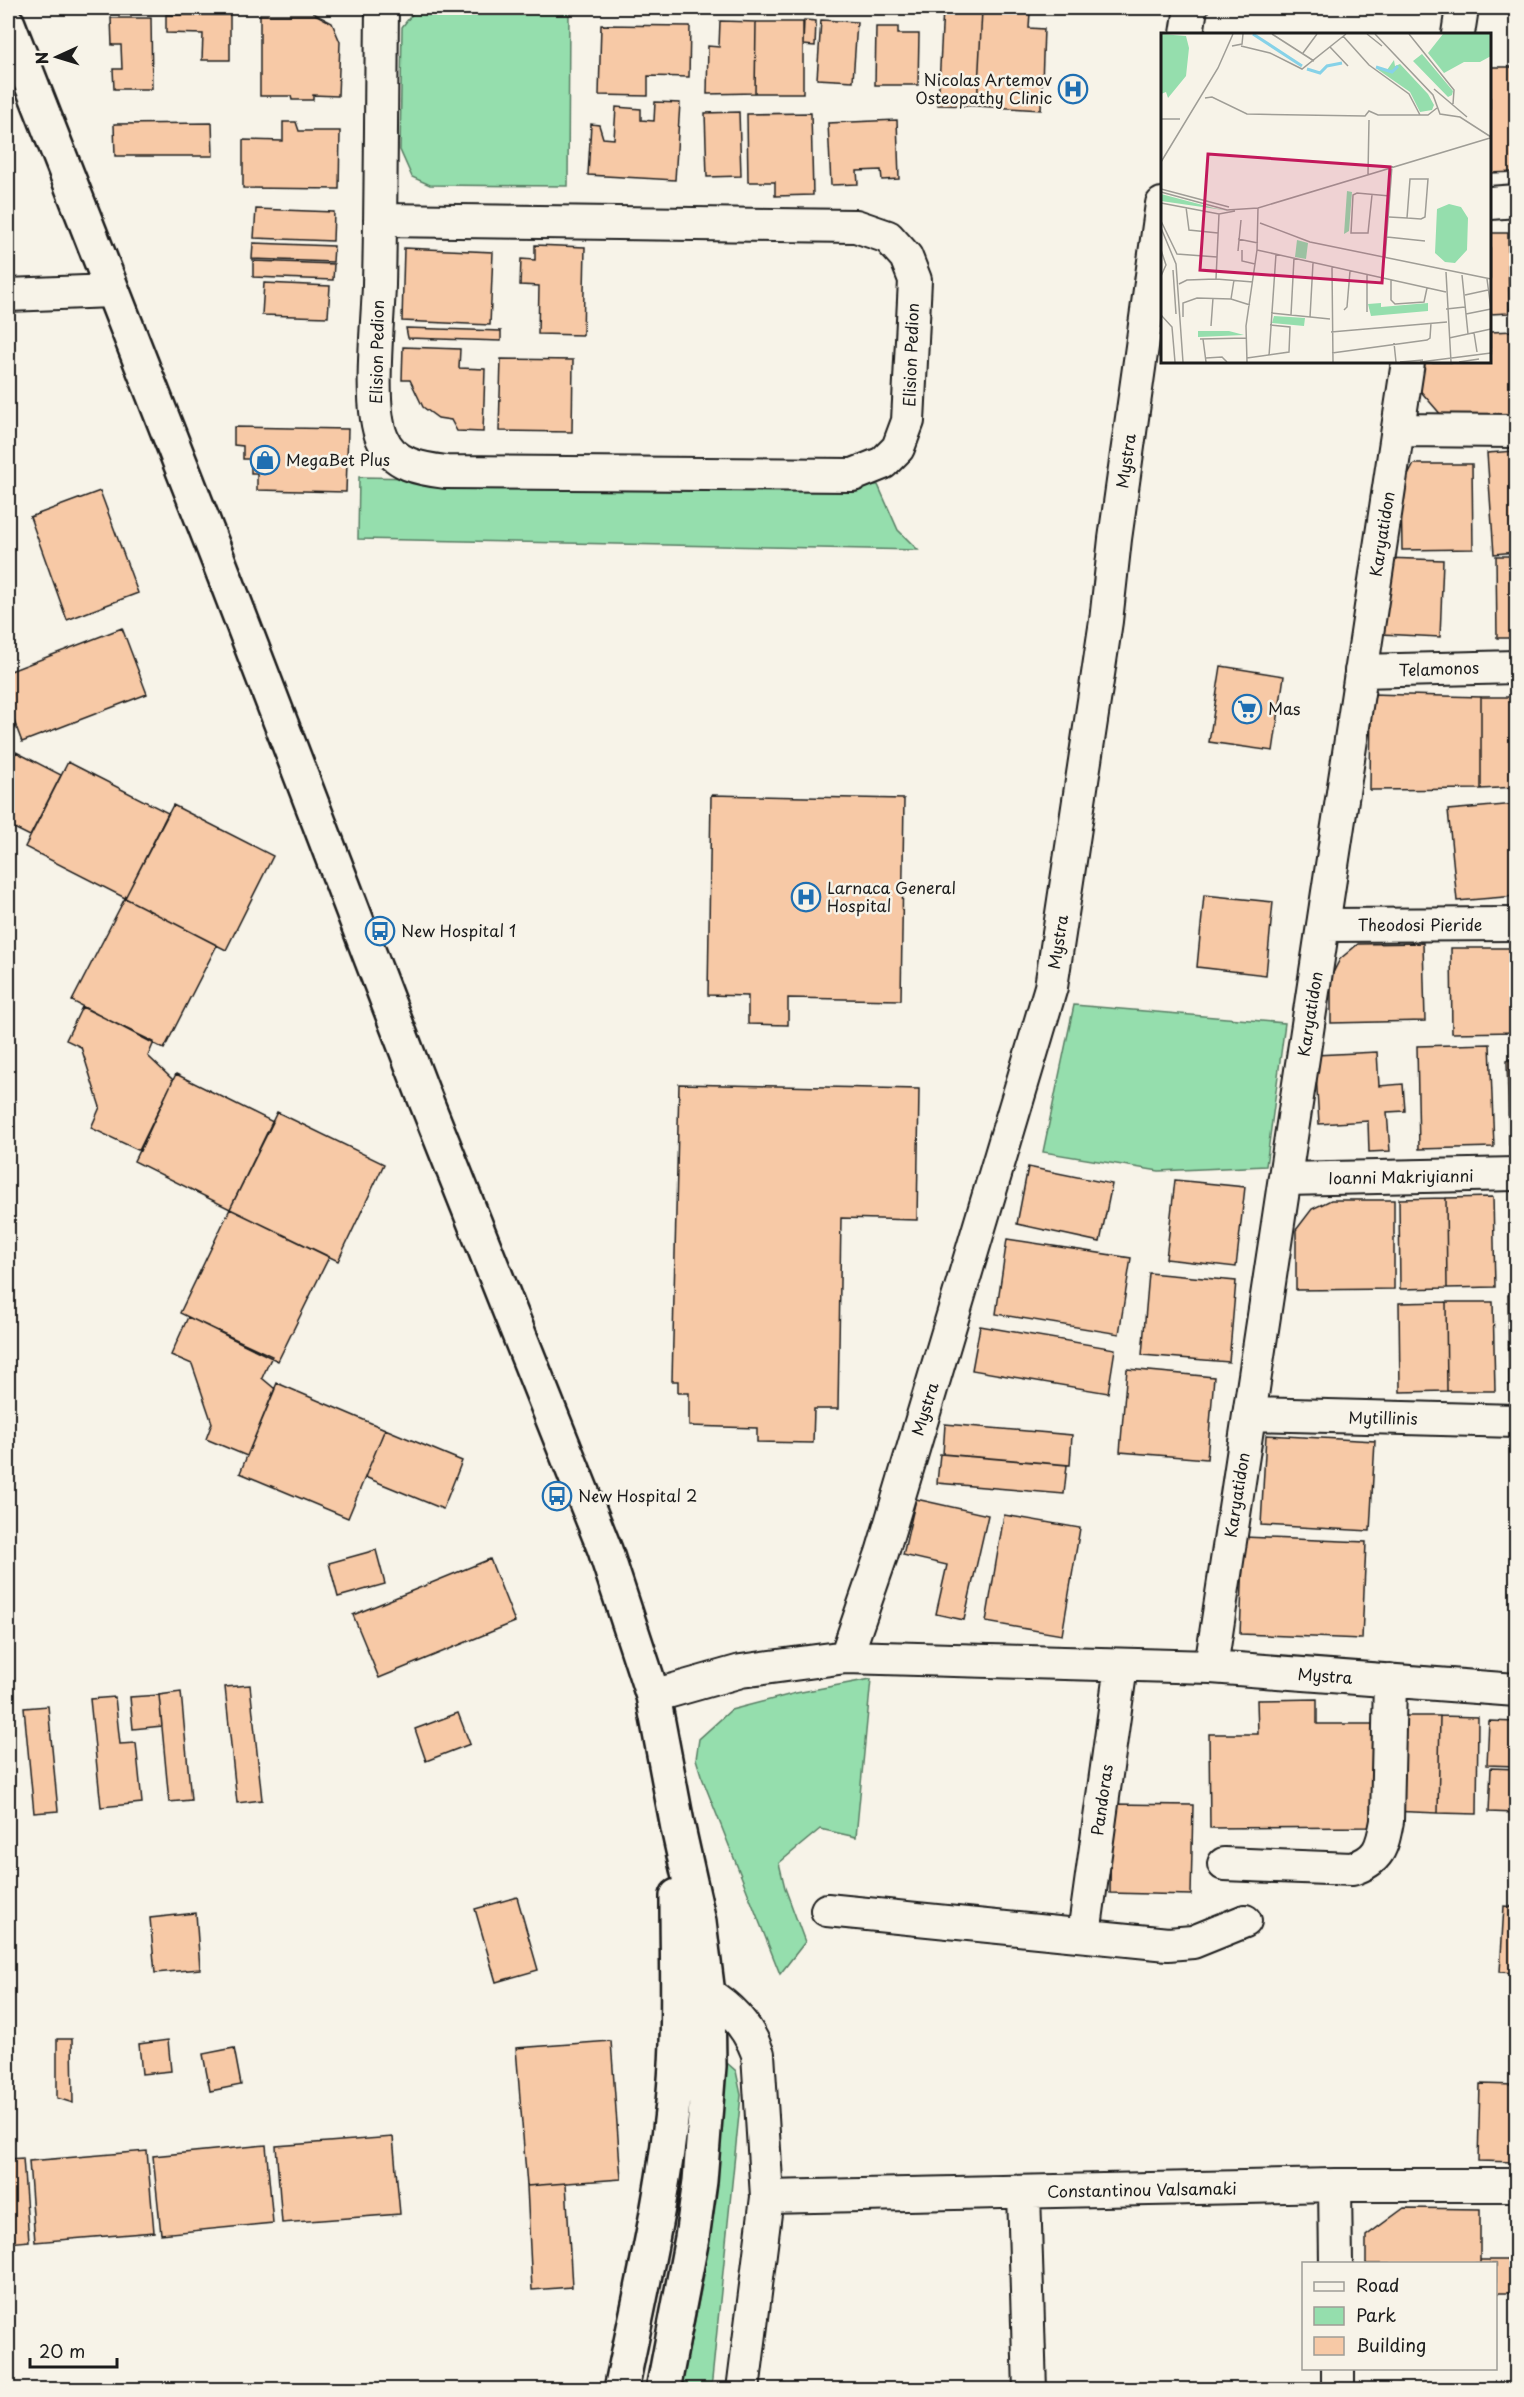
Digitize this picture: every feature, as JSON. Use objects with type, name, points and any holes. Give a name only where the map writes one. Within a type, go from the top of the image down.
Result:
[{"type":"street","name":"Elision Pedion","points":[[380,220],[856,226],[888,237],[906,257],[915,280],[909,421],[898,448],[883,463],[853,475],[446,472],[416,468],[396,457],[382,439],[375,405],[382,8]]},
{"type":"street","points":[[1187,33],[1191,8]]},
{"type":"street","points":[[1458,33],[1462,8]]},
{"type":"street","points":[[8,24],[225,578],[422,1091],[605,1550],[653,1696],[678,1828],[699,1922],[708,1994],[709,2045],[700,2181],[692,2238],[663,2390]]},
{"type":"street","points":[[1491,203],[1516,201]]},
{"type":"street","name":"Mystra","points":[[846,1657],[882,1553],[1051,987],[1105,632],[1115,539],[1161,211]]},
{"type":"street","points":[[8,295],[111,291]]},
{"type":"street","name":"Karyatidon","points":[[1211,1667],[1408,363]]},
{"type":"street","points":[[1398,430],[1516,431]]},
{"type":"street","name":"Telamonos","points":[[1361,671],[1516,667]]},
{"type":"street","name":"Theodosi Pieride","points":[[1323,925],[1516,924]]},
{"type":"street","name":"Ioanni Makriyianni","points":[[1285,1179],[1516,1174]]},
{"type":"street","name":"Mytillinis","points":[[1249,1414],[1516,1421]]},
{"type":"street","name":"Mystra","points":[[653,1696],[741,1671],[846,1657],[1211,1667],[1516,1690]]},
{"type":"street","name":"Pandoras","points":[[1084,1934],[1121,1666]]},
{"type":"street","points":[[1224,1864],[1352,1869],[1370,1863],[1383,1842],[1387,1821],[1390,1680]]},
{"type":"street","points":[[621,2390],[662,2184],[674,2094],[680,1972],[678,1828]]},
{"type":"street","points":[[828,1910],[1168,1944],[1193,1942],[1245,1921]]},
{"type":"street","points":[[708,1994],[731,2012],[753,2040],[758,2054],[767,2197],[743,2390]]},
{"type":"street","points":[[709,2045],[737,2043],[758,2054]]},
{"type":"street","name":"Constantinou Valsamaki","points":[[767,2197],[1516,2184]]},
{"type":"street","points":[[1335,2186],[1336,2262]]},
{"type":"street","points":[[1024,2193],[1030,2390]]},
{"type":"street","points":[[1338,2370],[1338,2390]]},
{"type":"green space","points":[[417,8],[569,8],[568,186],[430,185],[412,177],[400,150],[402,27]]},
{"type":"green space","points":[[359,477],[878,485],[898,530],[918,550],[358,539]]},
{"type":"green space","points":[[1074,1005],[1285,1023],[1266,1166],[1159,1171],[1043,1152]]},
{"type":"green space","points":[[871,1679],[856,1837],[820,1829],[779,1863],[785,1888],[805,1942],[780,1974],[701,1775],[696,1759],[699,1739],[731,1710],[796,1693]]},
{"type":"green space","points":[[727,2063],[736,2071],[741,2095],[711,2389],[681,2390],[704,2275]]},
{"type":"building","points":[[943,8],[982,10],[977,106],[938,105]]},
{"type":"building","points":[[982,10],[1030,12],[1029,28],[1044,29],[1041,110],[977,106]]},
{"type":"building","points":[[260,14],[315,14],[332,23],[340,42],[338,96],[313,95],[313,100],[292,100],[291,96],[260,96]]},
{"type":"building","points":[[166,15],[230,15],[230,60],[202,60],[203,34],[166,33]]},
{"type":"building","points":[[111,18],[151,18],[152,89],[114,89],[113,69],[122,69],[121,45],[112,45]]},
{"type":"building","points":[[804,20],[816,21],[815,46],[803,45]]},
{"type":"building","points":[[821,20],[857,22],[853,81],[817,79]]},
{"type":"building","points":[[720,21],[756,22],[755,93],[707,94],[708,46],[719,47]]},
{"type":"building","points":[[756,22],[803,22],[803,93],[755,93]]},
{"type":"building","points":[[601,25],[690,26],[689,77],[648,76],[648,96],[599,95]]},
{"type":"building","points":[[876,27],[898,27],[898,34],[919,34],[918,85],[875,85]]},
{"type":"building","points":[[1491,67],[1516,67],[1516,172],[1491,173]]},
{"type":"building","points":[[655,102],[680,103],[675,180],[588,175],[591,124],[599,125],[603,138],[614,139],[616,107],[641,109],[641,120],[654,121]]},
{"type":"building","points":[[739,112],[741,176],[707,177],[705,113]]},
{"type":"building","points":[[811,113],[813,195],[775,196],[775,182],[748,182],[747,114]]},
{"type":"building","points":[[897,120],[899,179],[882,180],[881,170],[857,171],[858,184],[831,185],[828,123]]},
{"type":"building","points":[[283,122],[296,122],[299,131],[340,131],[339,189],[243,188],[243,140],[283,141]]},
{"type":"building","points":[[212,123],[213,156],[115,156],[114,124]]},
{"type":"building","points":[[256,209],[334,212],[333,241],[254,238]]},
{"type":"building","points":[[1491,233],[1508,233],[1509,313],[1491,314]]},
{"type":"building","points":[[253,243],[334,246],[333,262],[252,259]]},
{"type":"building","points":[[535,245],[585,247],[583,335],[538,334],[539,286],[520,285],[521,259],[535,260]]},
{"type":"building","points":[[404,248],[493,252],[490,325],[402,321]]},
{"type":"building","points":[[253,261],[334,264],[333,280],[253,277]]},
{"type":"building","points":[[264,283],[330,286],[328,317],[262,315]]},
{"type":"building","points":[[406,328],[501,331],[501,341],[408,338]]},
{"type":"building","points":[[1516,331],[1516,414],[1443,417],[1417,387],[1422,363],[1491,363],[1491,332]]},
{"type":"building","points":[[403,347],[460,349],[459,368],[485,369],[483,432],[457,431],[451,420],[438,418],[423,407],[410,380],[402,380]]},
{"type":"building","points":[[501,359],[573,360],[572,432],[499,431]]},
{"type":"building","points":[[234,427],[348,429],[346,492],[257,490],[257,473],[251,473],[251,459],[243,459],[243,446],[234,445]]},
{"type":"building","points":[[1516,451],[1516,552],[1494,554],[1487,453]]},
{"type":"building","points":[[1414,464],[1472,464],[1473,549],[1402,550],[1401,489]]},
{"type":"building","points":[[100,491],[138,593],[67,620],[30,517]]},
{"type":"building","points":[[1496,556],[1516,556],[1516,638],[1497,638]]},
{"type":"building","points":[[1385,558],[1443,560],[1440,637],[1381,634]]},
{"type":"building","points":[[122,628],[147,694],[22,742],[8,705],[8,672]]},
{"type":"building","name":"Mas","points":[[1221,666],[1284,676],[1273,751],[1209,742]]},
{"type":"building","points":[[1371,694],[1481,697],[1481,789],[1370,790]]},
{"type":"building","points":[[1481,697],[1516,697],[1516,787],[1481,789]]},
{"type":"building","points":[[16,752],[61,775],[30,836],[8,825],[8,769]]},
{"type":"building","points":[[68,762],[168,813],[125,898],[25,847]]},
{"type":"building","name":"Larnaca General Hospital","points":[[711,795],[904,799],[901,1000],[788,998],[788,1025],[748,1024],[748,996],[708,995]]},
{"type":"building","points":[[1516,804],[1516,896],[1457,901],[1448,810]]},
{"type":"building","points":[[173,805],[273,856],[226,950],[125,898]]},
{"type":"building","points":[[1204,895],[1273,902],[1266,975],[1197,967]]},
{"type":"building","points":[[125,898],[217,945],[164,1049],[72,1001]]},
{"type":"building","points":[[1423,943],[1425,1021],[1331,1023],[1331,977],[1340,959],[1358,944]]},
{"type":"building","points":[[1451,948],[1516,948],[1516,1032],[1452,1033]]},
{"type":"building","points":[[82,1007],[154,1042],[148,1056],[173,1080],[140,1151],[91,1128],[100,1107],[81,1047],[66,1040]]},
{"type":"building","points":[[1490,1044],[1494,1147],[1419,1149],[1417,1046]]},
{"type":"building","points":[[1377,1052],[1379,1086],[1403,1084],[1405,1111],[1387,1112],[1390,1151],[1369,1152],[1368,1121],[1319,1124],[1315,1055]]},
{"type":"building","points":[[1507,1060],[1516,1060],[1516,1145],[1509,1145]]},
{"type":"building","points":[[176,1074],[273,1122],[230,1209],[134,1161]]},
{"type":"building","points":[[679,1084],[919,1089],[917,1220],[841,1218],[838,1409],[814,1409],[813,1443],[757,1442],[757,1428],[689,1426],[689,1393],[678,1393],[678,1381],[672,1381]]},
{"type":"building","points":[[277,1112],[384,1164],[338,1261],[230,1209]]},
{"type":"building","points":[[1028,1167],[1112,1184],[1100,1242],[1017,1224]]},
{"type":"building","points":[[1175,1180],[1245,1187],[1236,1267],[1166,1259]]},
{"type":"building","points":[[1493,1197],[1495,1287],[1447,1288],[1446,1198]]},
{"type":"building","points":[[1446,1198],[1447,1288],[1400,1289],[1399,1199]]},
{"type":"building","points":[[1513,1198],[1516,1198],[1516,1285],[1513,1285]]},
{"type":"building","points":[[1331,1200],[1394,1200],[1394,1289],[1296,1290],[1296,1230],[1312,1209]]},
{"type":"building","points":[[230,1209],[329,1257],[278,1361],[180,1313]]},
{"type":"building","points":[[1007,1239],[1131,1258],[1119,1334],[996,1314]]},
{"type":"building","points":[[1149,1273],[1236,1281],[1229,1362],[1142,1355]]},
{"type":"building","points":[[1508,1295],[1516,1295],[1516,1384],[1509,1385]]},
{"type":"building","points":[[1446,1302],[1447,1391],[1400,1392],[1399,1303]]},
{"type":"building","points":[[1446,1302],[1493,1302],[1495,1391],[1447,1391]]},
{"type":"building","points":[[188,1317],[272,1356],[262,1378],[275,1389],[247,1456],[206,1439],[212,1423],[192,1364],[171,1355]]},
{"type":"building","points":[[980,1326],[1115,1349],[1108,1393],[972,1370]]},
{"type":"building","points":[[1127,1369],[1214,1377],[1207,1459],[1120,1452]]},
{"type":"building","points":[[277,1383],[385,1429],[348,1518],[240,1473]]},
{"type":"building","points":[[945,1424],[1072,1435],[1070,1465],[943,1454]]},
{"type":"building","points":[[385,1429],[462,1461],[443,1509],[365,1477]]},
{"type":"building","points":[[1266,1435],[1375,1441],[1370,1531],[1261,1525]]},
{"type":"building","points":[[940,1454],[1067,1465],[1064,1494],[937,1483]]},
{"type":"building","points":[[916,1499],[988,1515],[964,1620],[936,1614],[947,1565],[903,1555]]},
{"type":"building","points":[[1004,1515],[1080,1528],[1062,1635],[986,1622]]},
{"type":"building","points":[[1244,1537],[1366,1542],[1362,1639],[1240,1634]]},
{"type":"building","points":[[376,1550],[385,1584],[338,1597],[329,1563]]},
{"type":"building","points":[[490,1559],[515,1622],[379,1678],[353,1615]]},
{"type":"building","points":[[250,1685],[262,1800],[237,1803],[225,1687]]},
{"type":"building","points":[[181,1692],[191,1800],[169,1802],[159,1695]]},
{"type":"building","points":[[159,1695],[162,1726],[133,1729],[130,1697]]},
{"type":"building","points":[[115,1697],[120,1744],[136,1743],[142,1803],[101,1807],[90,1699]]},
{"type":"building","points":[[1317,1699],[1317,1724],[1376,1724],[1377,1827],[1210,1828],[1209,1734],[1258,1734],[1257,1700]]},
{"type":"building","points":[[48,1706],[58,1811],[34,1813],[24,1708]]},
{"type":"building","points":[[458,1713],[470,1744],[426,1761],[415,1729]]},
{"type":"building","points":[[1394,1716],[1440,1716],[1438,1813],[1390,1811]]},
{"type":"building","points":[[1440,1716],[1478,1717],[1477,1814],[1438,1813]]},
{"type":"building","points":[[1489,1721],[1516,1722],[1516,1766],[1487,1765]]},
{"type":"building","points":[[1491,1768],[1516,1769],[1516,1813],[1489,1812]]},
{"type":"building","points":[[1111,1804],[1193,1805],[1191,1895],[1110,1893]]},
{"type":"building","points":[[517,1897],[538,1970],[496,1982],[475,1909]]},
{"type":"building","points":[[1504,1906],[1516,1907],[1516,1973],[1500,1972]]},
{"type":"building","points":[[196,1913],[200,1969],[155,1973],[150,1918]]},
{"type":"building","points":[[57,2039],[72,2039],[73,2103],[57,2098]]},
{"type":"building","points":[[168,2040],[171,2071],[142,2074],[139,2044]]},
{"type":"building","points":[[611,2041],[621,2179],[527,2186],[516,2048]]},
{"type":"building","points":[[234,2048],[241,2085],[210,2091],[203,2054]]},
{"type":"building","points":[[1480,2084],[1516,2085],[1516,2162],[1478,2161]]},
{"type":"building","points":[[393,2137],[400,2214],[282,2223],[276,2146]]},
{"type":"building","points":[[266,2145],[273,2223],[161,2234],[153,2156]]},
{"type":"building","points":[[147,2151],[154,2232],[35,2242],[29,2161]]},
{"type":"building","points":[[23,2158],[29,2241],[8,2243],[8,2159]]},
{"type":"building","points":[[566,2183],[572,2287],[532,2290],[527,2186]]},
{"type":"building","points":[[1404,2208],[1480,2209],[1480,2262],[1366,2262],[1366,2236]]},
{"type":"building","points":[[1480,2260],[1516,2260],[1516,2293],[1497,2293],[1497,2262],[1480,2262]]},
{"type":"place","name":"Nicolas Artemov Osteopathy Clinic","points":[[1073,89]]},
{"type":"place","name":"MegaBet Plus","points":[[265,460]]},
{"type":"place","name":"Mas","points":[[1247,709]]},
{"type":"place","name":"Larnaca General Hospital","points":[[806,897]]},
{"type":"place","name":"New Hospital 1","points":[[380,931]]},
{"type":"place","name":"New Hospital 2","points":[[557,1496]]}]
